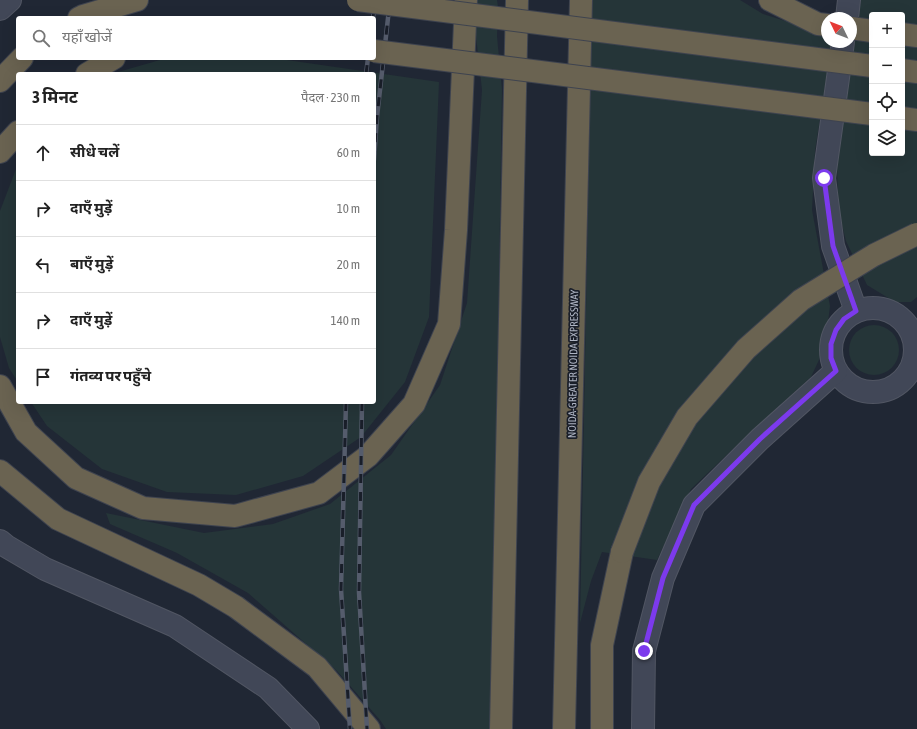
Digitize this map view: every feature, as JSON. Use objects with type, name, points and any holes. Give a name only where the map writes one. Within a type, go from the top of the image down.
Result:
[{"type":"highway","points":[[83,16],[137,0]]},
{"type":"highway","points":[[358,0],[869,66]]},
{"type":"highway","points":[[0,386],[26,432],[76,478],[143,508],[236,516],[319,493],[368,456],[414,404],[449,324],[456,230],[466,0]]},
{"type":"highway","points":[[502,729],[517,0]]},
{"type":"highway","name":"NOIDA-GREATER NOIDA EXPRESSWAY","points":[[564,729],[582,0]]},
{"type":"highway","points":[[770,0],[821,24]]},
{"type":"highway","points":[[857,29],[869,31]]},
{"type":"highway","points":[[905,34],[917,36]]},
{"type":"highway","points":[[376,51],[869,114]]},
{"type":"highway","points":[[0,81],[20,60]]},
{"type":"highway","points":[[90,72],[111,60]]},
{"type":"highway","points":[[905,70],[917,72]]},
{"type":"highway","points":[[905,118],[917,120]]},
{"type":"highway","points":[[0,152],[16,134]]},
{"type":"highway","points":[[602,729],[602,645],[622,552],[649,482],[687,416],[746,349],[801,300],[874,255],[917,234]]},
{"type":"highway","points":[[0,471],[58,519],[199,585],[236,607],[317,667],[369,729]]},
{"type":"street","points":[[0,9],[10,0]]},
{"type":"street","points":[[848,12],[849,0]]},
{"type":"street","points":[[842,48],[824,178],[833,246],[856,311]]},
{"type":"street","points":[[865,308],[880,308],[895,313],[910,314],[916,344],[915,359],[910,373],[900,384],[887,391],[872,393],[858,390],[845,383],[836,371],[831,358],[831,344],[836,330],[844,319],[856,311],[865,308]]},
{"type":"street","points":[[643,729],[644,651],[663,578],[694,505],[760,439],[836,371]]},
{"type":"street","points":[[0,541],[45,569],[175,626],[268,688],[308,729]]},
{"type":"shaded area","points":[[476,0],[497,0],[497,36],[502,90],[492,729],[386,729],[380,720],[337,671],[248,593],[177,553],[110,524],[106,513],[204,533],[273,524],[330,504],[391,455],[440,385],[467,303],[482,90],[473,9]]},
{"type":"shaded area","points":[[592,0],[740,0],[763,14],[821,32],[821,48],[831,48],[815,151],[812,210],[830,306],[825,347],[811,377],[691,489],[657,560],[602,552],[591,581],[580,623]]},
{"type":"shaded area","points":[[861,0],[917,0],[917,297],[911,302],[895,302],[867,285],[846,241],[838,209],[837,161],[854,48],[857,48],[857,27]]},
{"type":"shaded area","points":[[160,60],[287,60],[370,72],[118,72]]},
{"type":"shaded area","points":[[376,73],[439,82],[429,317],[405,382],[361,437],[303,476],[236,495],[167,492],[102,469],[47,426],[32,404],[376,404]]},
{"type":"shaded area","points":[[16,169],[16,379],[9,368],[0,337],[0,211]]},
{"type":"shaded area","points":[[869,325],[879,325],[892,332],[899,345],[899,355],[892,368],[879,375],[869,375],[860,371],[853,364],[849,355],[849,345],[853,336],[860,329]]},
{"type":"railway","points":[[373,16],[375,0]]},
{"type":"railway","points":[[376,131],[390,0]]},
{"type":"railway","points":[[366,72],[368,60]]},
{"type":"railway","points":[[346,404],[341,589],[350,729]]},
{"type":"railway","points":[[362,404],[359,592],[367,729]]},
{"type":"route","points":[[644,651],[663,578],[694,505],[760,439],[836,371],[831,358],[831,344],[836,330],[844,319],[856,311],[833,246],[824,178]]}]
